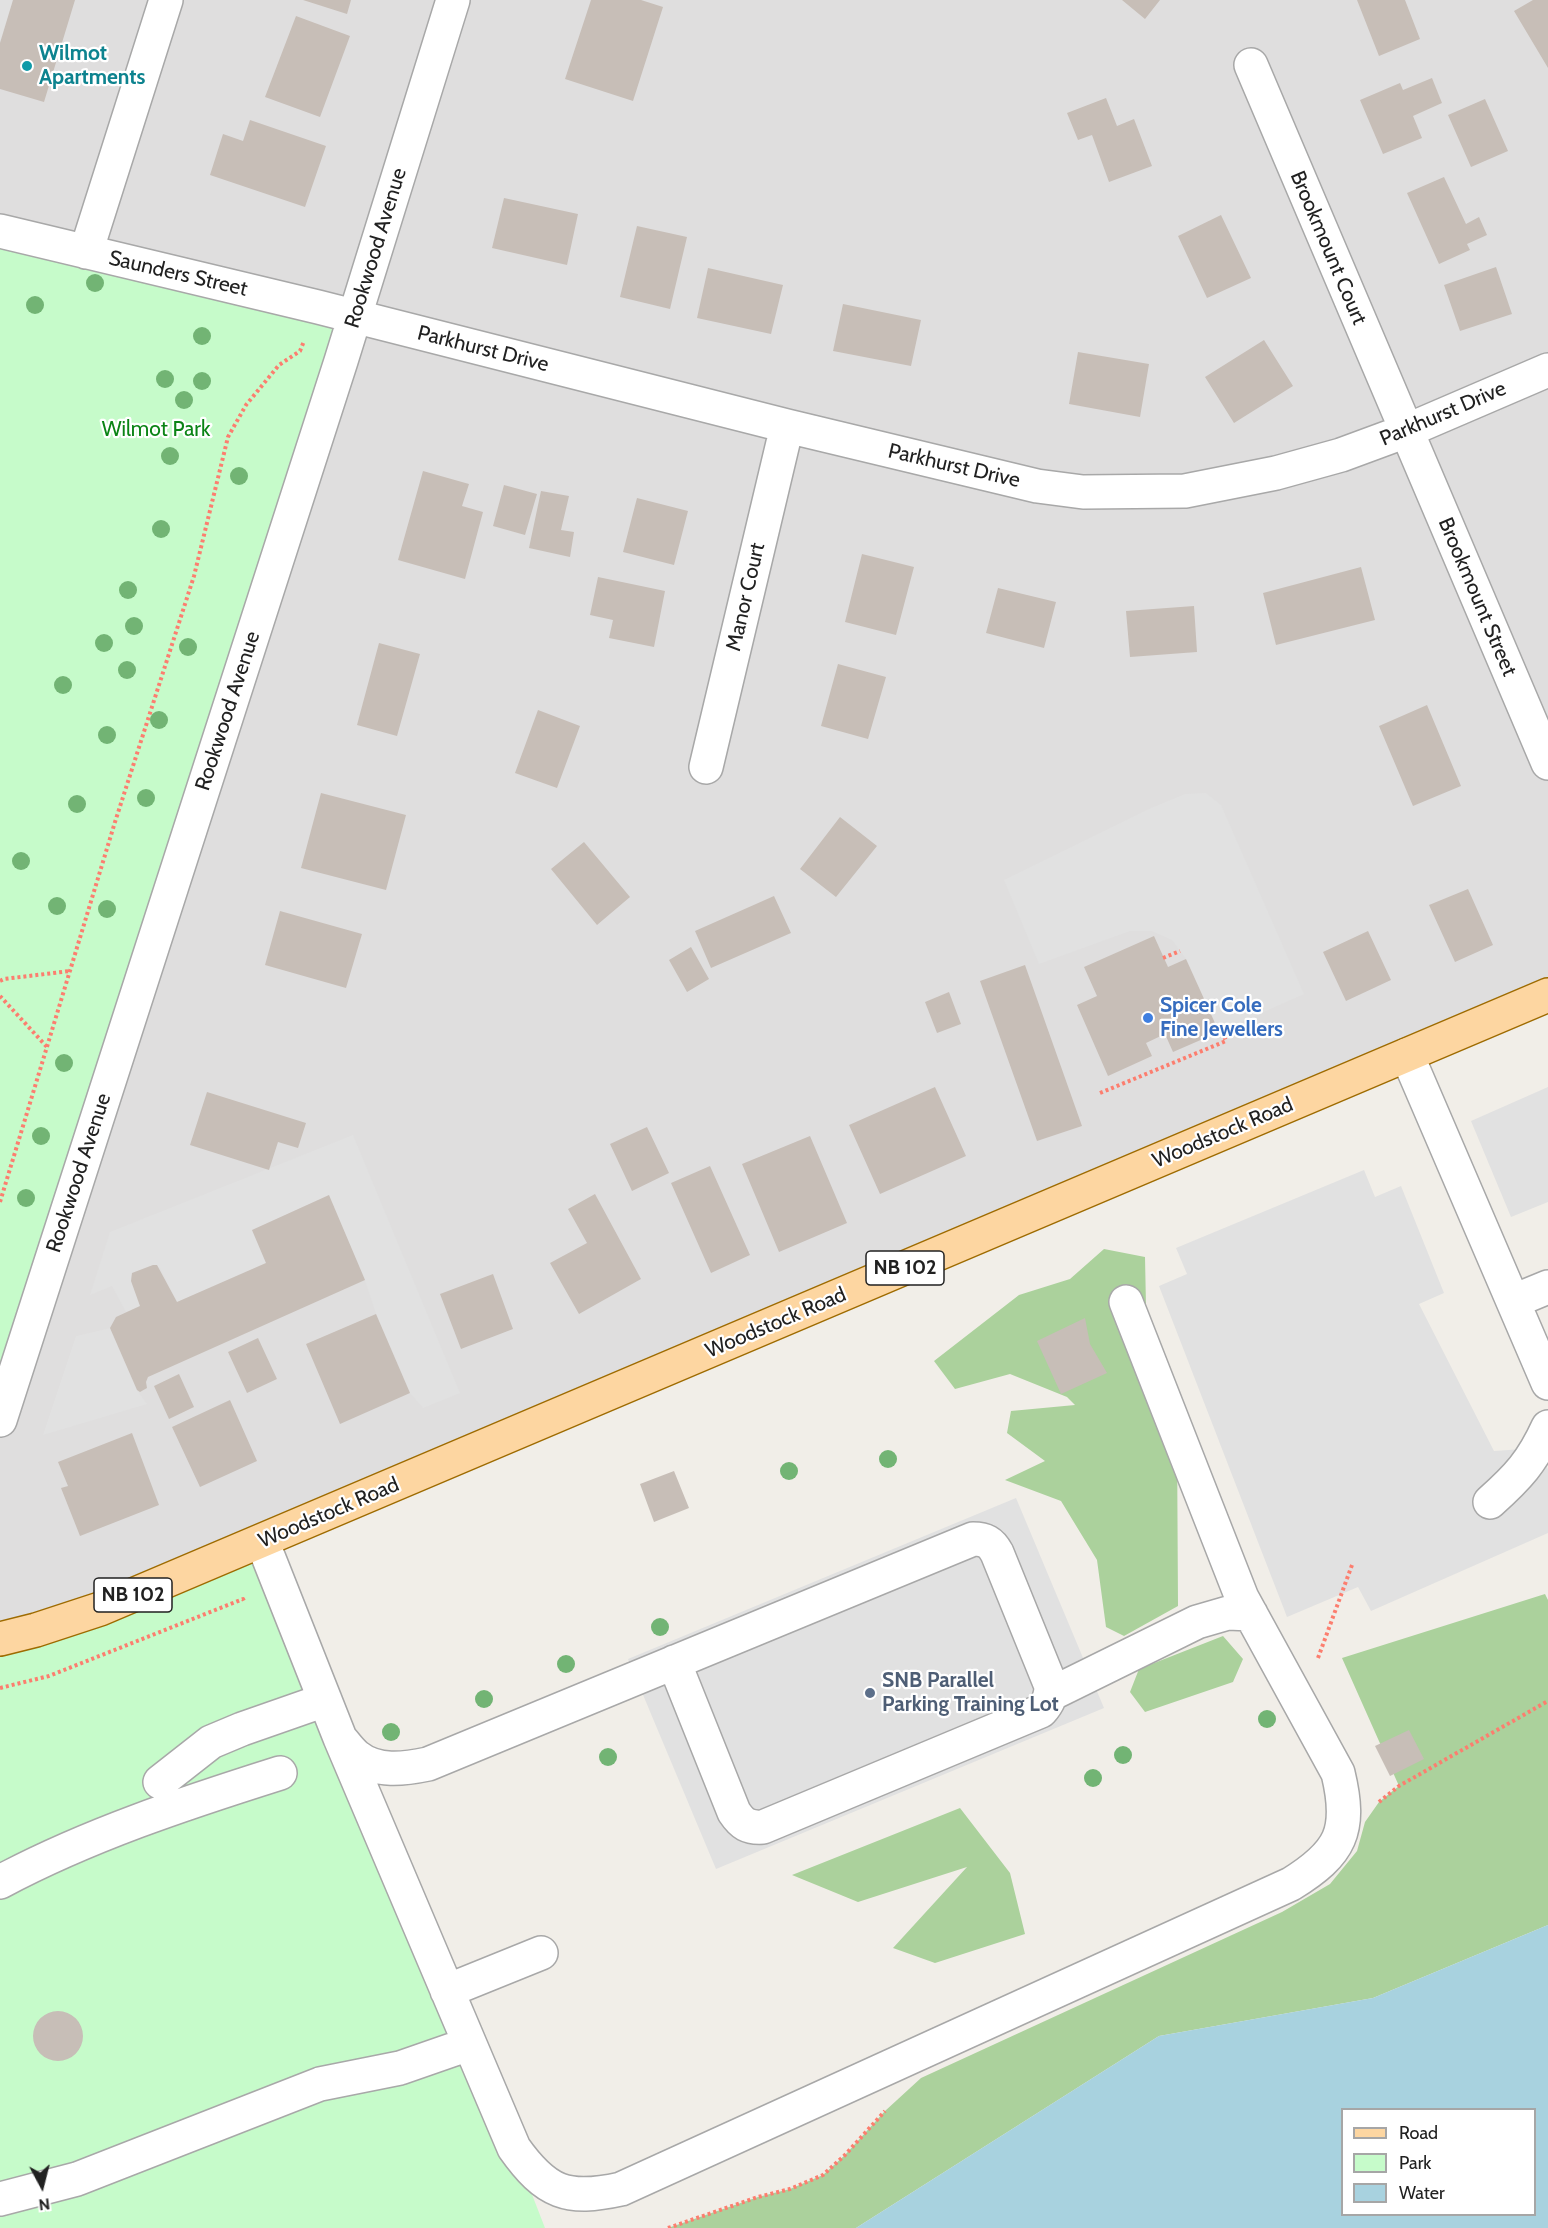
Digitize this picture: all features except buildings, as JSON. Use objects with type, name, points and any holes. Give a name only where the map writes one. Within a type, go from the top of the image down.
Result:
[{"type":"main road","name":"Woodstock Road","points":[[0,1639],[100,1609],[1548,995]]},
{"type":"street","points":[[86,252],[166,0]]},
{"type":"street","name":"Rookwood Avenue","points":[[0,1420],[355,317],[453,0]]},
{"type":"street","name":"Brookmount Court","points":[[1251,65],[1406,431]]},
{"type":"street","name":"Saunders Street","points":[[0,231],[355,317]]},
{"type":"street","name":"Parkhurst Drive","points":[[355,317],[787,426],[1037,486],[1083,492],[1185,491],[1276,473],[1341,455],[1406,431],[1548,370]]},
{"type":"street","name":"Manor Court","points":[[705,767],[787,426]]},
{"type":"street","name":"Brookmount Street","points":[[1406,431],[1548,762]]},
{"type":"street","points":[[1407,1055],[1548,1383]]},
{"type":"street","points":[[1514,1301],[1548,1287]]},
{"type":"street","points":[[262,1541],[340,1738],[514,2148],[526,2166],[542,2181],[558,2189],[580,2195],[621,2189],[1291,1884],[1317,1868],[1335,1847],[1344,1821],[1344,1798],[1338,1773],[1242,1598],[1126,1302]]},
{"type":"street","points":[[1490,1502],[1518,1477],[1538,1449],[1548,1427]]},
{"type":"street","points":[[340,1738],[357,1756],[379,1767],[404,1769],[428,1764],[674,1662],[973,1539],[983,1539],[992,1545],[997,1553],[1052,1686],[1048,1702],[1041,1711],[774,1823],[751,1828],[741,1822],[734,1812],[674,1662]]},
{"type":"street","points":[[1051,1694],[1197,1622],[1228,1613],[1251,1614]]},
{"type":"street","points":[[160,1782],[211,1742],[325,1700]]},
{"type":"street","points":[[0,1882],[33,1864],[126,1827],[214,1794],[280,1773]]},
{"type":"street","points":[[447,1991],[541,1953]]},
{"type":"street","points":[[0,2199],[77,2179],[320,2084],[400,2068],[470,2044]]},
{"type":"path","points":[[0,1202],[115,822],[194,576],[228,437],[246,405],[279,365],[300,351]]},
{"type":"path","points":[[1163,958],[1180,951]]},
{"type":"path","points":[[0,981],[70,971]]},
{"type":"path","points":[[0,996],[47,1047]]},
{"type":"path","points":[[1100,1093],[1226,1041],[1222,1030]]},
{"type":"path","points":[[1305,1712],[1318,1658],[1352,1565]]},
{"type":"path","points":[[0,1688],[49,1676],[243,1599]]},
{"type":"shaded area","points":[[0,0],[1548,0],[1548,995],[0,1639]]},
{"type":"shaded area","points":[[0,0],[13,0],[0,43]]},
{"type":"shaded area","points":[[1206,793],[1221,805],[1304,994],[1219,1032],[1186,959],[1172,940],[1152,931],[1130,931],[1039,964],[1004,880],[1151,808],[1185,794]]},
{"type":"shaded area","points":[[1548,1087],[1548,1202],[1511,1217],[1471,1121]]},
{"type":"shaded area","points":[[353,1135],[460,1393],[423,1408],[410,1393],[376,1314],[365,1280],[328,1196],[252,1230],[266,1263],[177,1302],[160,1268],[153,1265],[132,1273],[131,1277],[140,1306],[138,1307],[126,1312],[112,1286],[90,1295],[110,1232]]},
{"type":"shaded area","points":[[1364,1170],[1375,1197],[1401,1186],[1444,1293],[1419,1304],[1494,1451],[1538,1448],[1548,1469],[1548,1533],[1371,1611],[1358,1587],[1287,1617],[1159,1286],[1187,1274],[1176,1248]]},
{"type":"shaded area","points":[[110,1328],[137,1390],[147,1404],[43,1435],[76,1336]]},
{"type":"shaded area","name":"SNB Parallel Parking Training Lot","points":[[1016,1498],[1104,1708],[716,1869],[628,1659]]},
{"type":"green space","name":"Wilmot Park","points":[[0,231],[355,317],[0,1420]]},
{"type":"green space","points":[[1104,1249],[1145,1257],[1146,1307],[1126,1303],[1177,1434],[1178,1606],[1124,1636],[1106,1627],[1097,1560],[1061,1501],[1005,1480],[1045,1461],[1007,1433],[1011,1411],[1075,1405],[1067,1397],[1010,1374],[955,1389],[934,1361],[1019,1295],[1070,1279]]},
{"type":"green space","points":[[262,1541],[514,2148],[545,2228],[0,2228],[0,1639]]},
{"type":"green space","points":[[1545,1594],[1548,1600],[1548,1925],[1373,1998],[1159,2036],[856,2228],[668,2228],[758,2197],[790,2189],[823,2175],[845,2155],[885,2111],[921,2078],[1282,1912],[1330,1884],[1357,1851],[1365,1822],[1379,1802],[1399,1786],[1342,1658]]},
{"type":"green space","points":[[1223,1636],[1243,1659],[1233,1682],[1145,1712],[1130,1692],[1139,1669]]},
{"type":"green space","points":[[960,1808],[1010,1873],[1025,1934],[935,1963],[893,1948],[967,1867],[858,1902],[792,1875]]},
{"type":"water","points":[[1548,1925],[1548,2228],[856,2228],[1159,2036],[1373,1998]]},
{"type":"place","name":"Wilmot Apartments","points":[[27,66]]},
{"type":"place","name":"Spicer Cole Fine Jewellers","points":[[1148,1018]]},
{"type":"place","name":"SNB Parallel Parking Training Lot","points":[[870,1693]]}]
